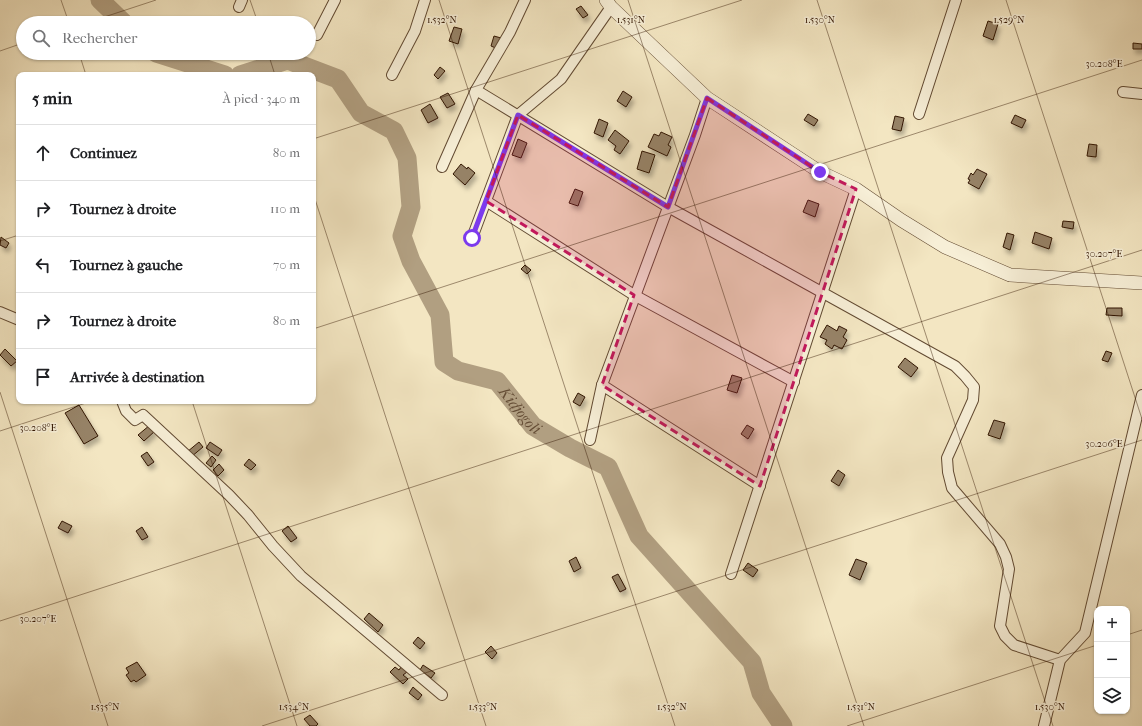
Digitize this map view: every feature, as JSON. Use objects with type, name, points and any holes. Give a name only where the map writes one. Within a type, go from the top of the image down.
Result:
[{"type":"street","points":[[316,35],[335,0]]},
{"type":"street","points":[[392,75],[415,31],[426,0]]},
{"type":"street","points":[[442,167],[476,90],[510,32],[525,0]]},
{"type":"street","points":[[919,114],[956,0]]},
{"type":"street","points":[[472,238],[518,115],[561,79],[608,4],[707,98],[820,172],[856,189],[901,220],[945,247],[1010,275],[1142,283]]},
{"type":"street","points":[[476,90],[668,207],[955,366],[974,387],[973,400],[947,458],[948,472],[952,488],[1000,544],[1006,557],[1009,569],[1000,626],[1002,631],[1014,645],[1060,660]]},
{"type":"street","points":[[1123,92],[1142,94]]},
{"type":"street","points":[[590,440],[602,385],[707,98]]},
{"type":"street","points":[[731,574],[856,189]]},
{"type":"street","points":[[486,201],[634,296],[794,382]]},
{"type":"street","points":[[0,312],[16,319]]},
{"type":"street","points":[[602,385],[760,486]]},
{"type":"street","points":[[1044,726],[1060,660],[1085,633],[1142,395]]},
{"type":"street","points":[[123,404],[126,411],[135,420],[143,415],[229,495],[301,576],[442,695]]},
{"type":"highlighted area","points":[[707,98],[820,172],[856,189],[760,486],[602,385],[634,295],[486,201],[518,115],[668,207]]},
{"type":"building","points":[[581,6],[588,15],[583,18],[576,9]]},
{"type":"building","points":[[988,21],[998,24],[993,40],[983,36]]},
{"type":"building","points":[[454,27],[462,29],[458,44],[449,41]]},
{"type":"building","points":[[494,36],[501,38],[498,49],[491,46]]},
{"type":"building","points":[[1133,43],[1142,44],[1142,49],[1133,49]]},
{"type":"building","points":[[440,67],[445,71],[438,79],[434,75]]},
{"type":"building","points":[[623,91],[632,97],[626,107],[617,101]]},
{"type":"building","points":[[448,93],[455,104],[447,108],[440,97]]},
{"type":"building","points":[[430,104],[438,118],[428,123],[421,110]]},
{"type":"building","points":[[808,114],[818,120],[814,126],[804,120]]},
{"type":"building","points":[[1015,115],[1026,120],[1022,128],[1011,123]]},
{"type":"building","points":[[895,116],[904,118],[901,131],[892,129]]},
{"type":"building","points":[[599,119],[608,123],[603,137],[594,133]]},
{"type":"building","points":[[615,130],[629,141],[620,154],[614,150],[616,146],[608,140]]},
{"type":"building","points":[[661,132],[672,137],[668,145],[671,147],[667,156],[648,147],[654,134],[659,136]]},
{"type":"building","points":[[518,139],[527,143],[521,158],[512,155]]},
{"type":"building","points":[[1089,144],[1097,145],[1096,157],[1087,156]]},
{"type":"building","points":[[642,151],[655,155],[649,173],[637,169]]},
{"type":"building","points":[[461,164],[467,169],[468,167],[475,173],[465,185],[453,174]]},
{"type":"building","points":[[977,169],[987,174],[979,189],[968,183],[971,173],[973,175]]},
{"type":"building","points":[[575,189],[583,192],[578,206],[569,203]]},
{"type":"building","points":[[808,200],[819,204],[815,217],[803,212]]},
{"type":"building","points":[[1063,221],[1074,222],[1073,229],[1062,227]]},
{"type":"building","points":[[1035,232],[1052,238],[1049,249],[1032,243]]},
{"type":"building","points":[[1007,233],[1014,235],[1010,250],[1003,247]]},
{"type":"building","points":[[1,237],[9,243],[6,248],[0,245]]},
{"type":"building","points":[[525,265],[531,270],[527,274],[521,269]]},
{"type":"building","points":[[1107,308],[1122,308],[1122,316],[1106,315]]},
{"type":"building","points":[[827,325],[837,331],[839,326],[847,330],[843,337],[847,340],[842,349],[834,345],[832,349],[825,344],[827,340],[820,337]]},
{"type":"building","points":[[5,349],[16,362],[11,366],[0,355]]},
{"type":"building","points":[[1106,351],[1112,353],[1108,362],[1102,360]]},
{"type":"building","points":[[905,358],[918,368],[911,377],[898,367]]},
{"type":"building","points":[[732,375],[742,378],[737,393],[727,390]]},
{"type":"building","points":[[578,393],[585,397],[580,406],[573,402]]},
{"type":"building","points":[[79,405],[98,436],[84,444],[65,413]]},
{"type":"building","points":[[994,420],[1005,423],[1000,439],[988,435]]},
{"type":"building","points":[[150,425],[155,431],[144,441],[138,435]]},
{"type":"building","points":[[747,425],[754,429],[748,439],[741,434]]},
{"type":"building","points":[[199,442],[203,447],[191,457],[187,452]]},
{"type":"building","points":[[210,442],[222,450],[218,456],[206,448]]},
{"type":"building","points":[[147,452],[154,462],[148,466],[141,456]]},
{"type":"building","points":[[212,456],[216,460],[211,467],[206,463]]},
{"type":"building","points":[[249,459],[256,465],[251,470],[244,465]]},
{"type":"building","points":[[219,464],[224,470],[218,476],[213,470]]},
{"type":"building","points":[[838,470],[845,475],[839,486],[831,481]]},
{"type":"building","points":[[62,521],[72,526],[68,533],[58,528]]},
{"type":"building","points":[[288,526],[297,538],[291,542],[282,531]]},
{"type":"building","points":[[142,527],[148,537],[142,540],[136,531]]},
{"type":"building","points":[[576,557],[581,568],[574,572],[569,561]]},
{"type":"building","points":[[856,559],[867,563],[860,580],[849,575]]},
{"type":"building","points":[[748,563],[758,570],[753,577],[743,570]]},
{"type":"building","points":[[618,574],[626,589],[620,592],[612,577]]},
{"type":"building","points":[[369,613],[383,625],[378,632],[364,619]]},
{"type":"building","points":[[418,637],[425,643],[420,649],[413,643]]},
{"type":"building","points":[[491,646],[497,653],[492,659],[485,652]]},
{"type":"building","points":[[137,662],[146,675],[136,682],[134,680],[131,682],[126,675],[129,673],[126,668]]},
{"type":"building","points":[[423,665],[435,673],[431,678],[420,670]]},
{"type":"building","points":[[395,667],[399,670],[401,667],[407,672],[403,675],[408,679],[403,684],[390,672]]},
{"type":"building","points":[[413,687],[422,695],[418,700],[409,693]]},
{"type":"building","points":[[310,715],[318,724],[316,726],[310,726],[304,719]]},
{"type":"waterway","name":"Kidjogoli","points":[[100,0],[117,16]]},
{"type":"waterway","name":"Kidjogoli","points":[[178,60],[216,72]]},
{"type":"waterway","name":"Kidjogoli","points":[[250,72],[288,60]]},
{"type":"waterway","name":"Kidjogoli","points":[[288,60],[338,79],[361,113],[394,131],[407,158],[411,207],[402,236],[411,261],[440,315],[444,362],[458,371],[497,381],[533,426],[570,448],[608,467],[639,536],[752,662],[761,693],[783,726]]},
{"type":"route","points":[[472,238],[518,115],[668,207],[707,98],[820,172]]}]
